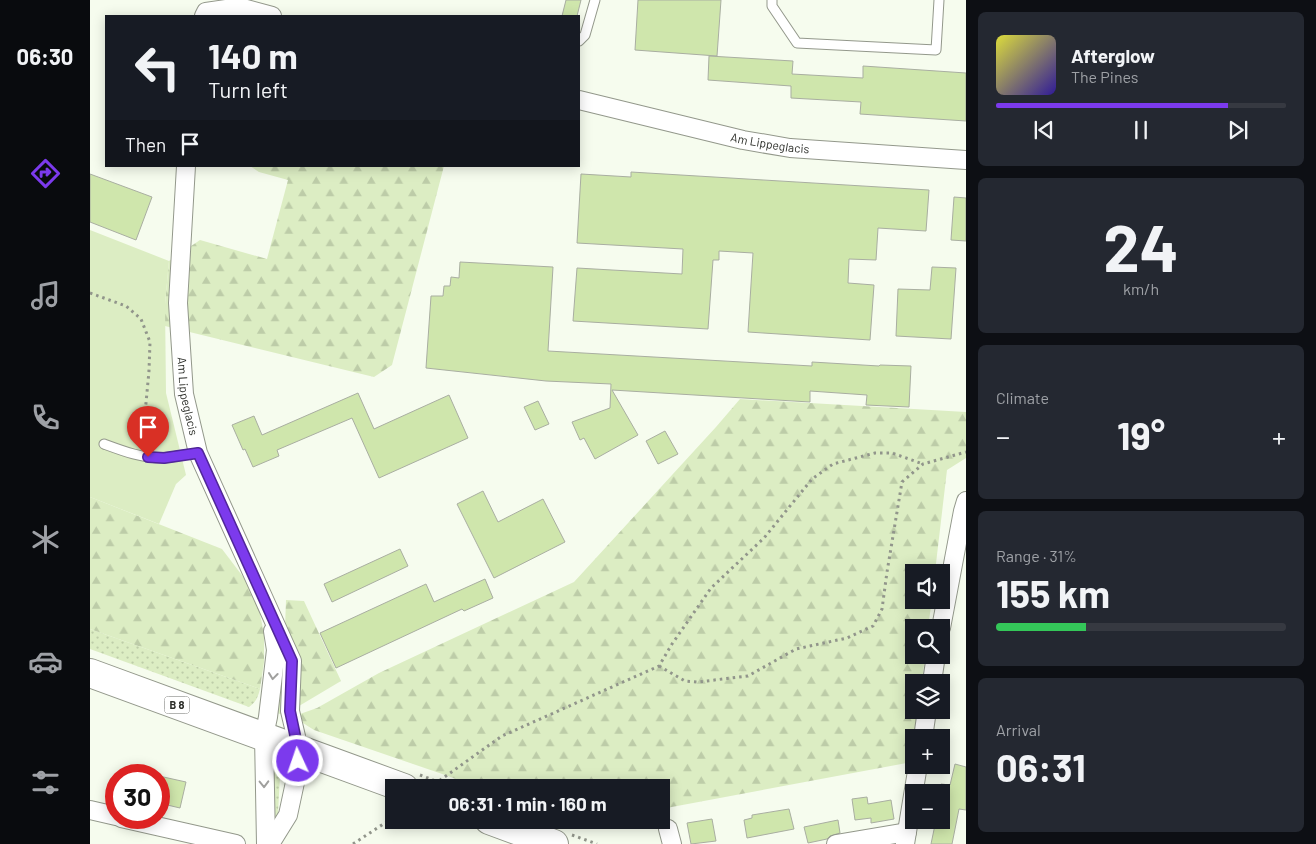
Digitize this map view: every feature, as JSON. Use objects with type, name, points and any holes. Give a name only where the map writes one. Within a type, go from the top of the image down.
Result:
[{"type":"main road","name":"B 8","points":[[90,673],[160,699],[266,726],[298,749],[385,781]]},
{"type":"main road","points":[[513,829],[554,844]]},
{"type":"street","points":[[204,15],[206,12],[239,7],[268,15]]},
{"type":"street","name":"Am Lippeglacis","points":[[580,100],[743,140],[790,148],[966,160]]},
{"type":"street","name":"Am Lippeglacis","points":[[186,167],[178,303],[184,394],[198,453],[292,661],[290,711],[298,749],[297,773],[288,815],[270,844]]},
{"type":"street","points":[[943,619],[966,501]]},
{"type":"street","name":"Am Lippeglacis","points":[[266,844],[266,726],[276,650],[270,611]]},
{"type":"street","points":[[836,844],[906,838],[917,774]]},
{"type":"street","points":[[90,810],[105,813]]},
{"type":"street","points":[[170,829],[236,844]]},
{"type":"lane","points":[[580,40],[585,35],[595,0]]},
{"type":"lane","points":[[772,0],[772,6],[797,43],[936,50],[939,0]]},
{"type":"lane","points":[[104,444],[144,459],[198,453]]},
{"type":"path","points":[[90,292],[126,306],[141,319],[150,342],[144,459]]},
{"type":"path","points":[[659,666],[685,681],[698,682],[748,676],[796,649],[847,638],[873,626],[882,609],[902,482],[923,464],[966,452]]},
{"type":"path","points":[[442,779],[502,736],[659,666],[711,588],[764,538],[812,479],[833,464],[875,454],[892,453],[923,464]]},
{"type":"path","points":[[353,844],[385,823]]},
{"type":"green space","points":[[252,167],[444,167],[392,365],[374,377],[165,326],[169,261],[200,240],[267,259],[288,180],[259,172]]},
{"type":"green space","points":[[90,230],[169,261],[165,304],[166,393],[186,475],[176,484],[159,524],[90,497]]},
{"type":"green space","points":[[740,399],[966,412],[966,458],[947,470],[936,564],[905,564],[905,609],[931,609],[929,619],[905,619],[905,664],[924,664],[923,674],[905,674],[905,719],[918,719],[916,729],[905,729],[905,763],[670,807],[670,779],[456,779],[314,730],[303,723],[300,714],[317,708],[379,673],[574,582]]},
{"type":"green space","points":[[90,497],[222,549],[244,578],[258,605],[264,633],[264,662],[260,689],[90,629]]},
{"type":"green space","points":[[286,600],[304,601],[341,681],[299,706],[298,660],[285,628]]},
{"type":"green space","points":[[90,629],[260,689],[257,697],[249,707],[90,649]]},
{"type":"green space","points":[[284,651],[282,714],[280,714],[277,713],[277,709]]},
{"type":"green space","points":[[275,762],[278,762],[280,776],[278,813],[276,816],[273,816],[272,813]]},
{"type":"building","points":[[566,0],[581,0],[577,15],[562,15]]},
{"type":"building","points":[[638,0],[721,0],[717,56],[635,50]]},
{"type":"building","points":[[709,56],[793,61],[792,74],[863,78],[863,66],[966,73],[966,121],[860,114],[861,102],[791,98],[791,86],[708,80]]},
{"type":"building","points":[[631,172],[929,190],[926,231],[878,228],[876,260],[849,259],[848,283],[874,285],[870,340],[748,332],[753,253],[719,251],[719,260],[713,260],[708,329],[573,321],[577,268],[682,274],[683,249],[577,243],[581,174],[631,177]]},
{"type":"building","points":[[90,174],[152,197],[136,240],[90,222]]},
{"type":"building","points":[[954,197],[966,198],[966,241],[951,240]]},
{"type":"building","points":[[460,262],[553,267],[548,351],[812,366],[812,362],[911,366],[909,407],[866,405],[867,395],[810,391],[810,402],[612,390],[638,435],[595,459],[584,438],[580,440],[572,422],[610,408],[611,384],[546,381],[426,368],[431,296],[443,296],[444,286],[450,286],[451,277],[459,278]]},
{"type":"building","points":[[932,267],[956,268],[951,339],[896,336],[898,289],[930,290]]},
{"type":"building","points":[[358,393],[374,429],[449,395],[468,438],[379,478],[352,418],[277,450],[279,456],[253,467],[232,425],[254,416],[262,435]]},
{"type":"building","points":[[538,401],[549,424],[535,430],[524,407]]},
{"type":"building","points":[[665,431],[678,454],[658,464],[646,441]]},
{"type":"building","points":[[483,491],[498,522],[543,499],[565,542],[494,578],[457,504]]},
{"type":"building","points":[[400,549],[408,566],[332,602],[324,584]]},
{"type":"building","points":[[485,579],[493,598],[464,611],[462,609],[336,668],[320,633],[426,584],[434,602]]},
{"type":"building","points":[[955,764],[966,767],[966,810],[959,809],[952,844],[931,844],[934,829],[950,829],[950,785]]},
{"type":"building","points":[[170,778],[186,782],[180,808],[170,806]]},
{"type":"building","points":[[867,797],[868,804],[891,800],[894,819],[871,823],[871,818],[855,820],[852,799]]},
{"type":"building","points":[[789,809],[794,829],[747,838],[744,820],[752,818],[752,815]]},
{"type":"building","points":[[712,819],[716,841],[691,844],[687,823]]},
{"type":"building","points":[[838,820],[840,833],[827,839],[808,843],[804,827]]},
{"type":"route","points":[[148,457],[164,458],[198,453],[292,661],[290,711],[295,729],[298,761]]}]
